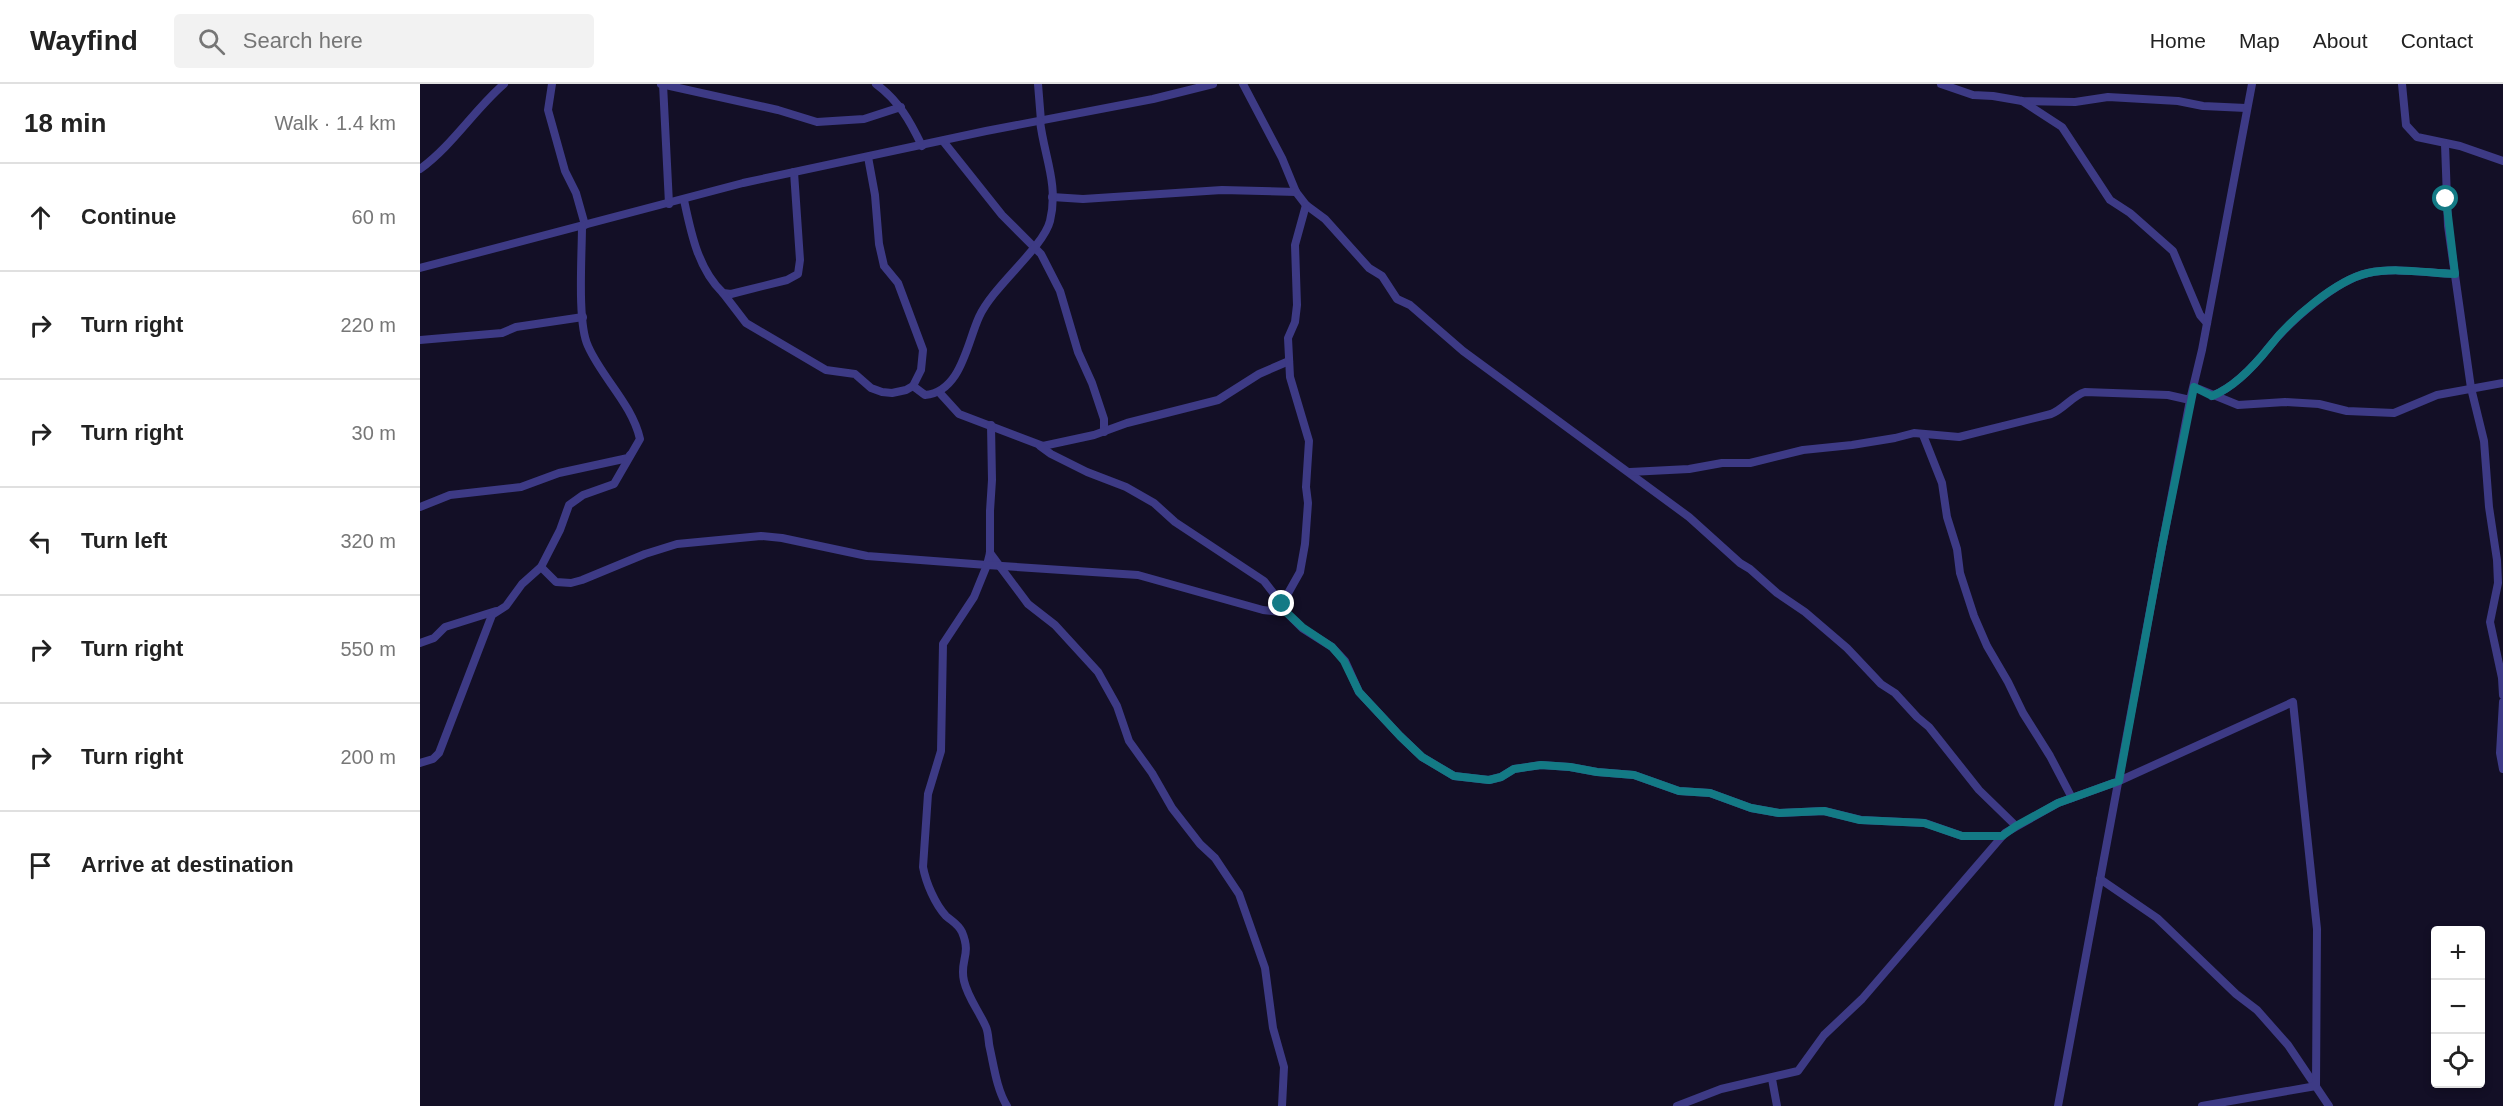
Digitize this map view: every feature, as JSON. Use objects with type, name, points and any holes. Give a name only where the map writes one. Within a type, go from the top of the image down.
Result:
[{"type":"street","points":[[420,169],[433,159],[487,99],[504,84]]},
{"type":"street","points":[[420,763],[433,759],[439,753],[492,615],[499,611],[540,567],[561,530],[569,505],[583,495],[614,484],[640,439],[638,430],[588,346],[583,317],[583,225],[576,193],[565,171],[548,110],[552,84]]},
{"type":"street","points":[[669,204],[662,84],[778,110],[817,122],[864,119],[901,107]]},
{"type":"street","points":[[876,84],[908,116],[922,146]]},
{"type":"street","points":[[913,386],[925,395],[939,393],[947,387],[971,341],[979,316],[1049,224],[1053,178],[1041,121],[1038,84]]},
{"type":"street","points":[[420,268],[794,172],[1213,84]]},
{"type":"street","points":[[1243,84],[1282,158],[1296,192],[1306,205],[1325,219],[1369,268],[1382,276],[1397,299],[1410,305],[1486,368],[1689,517],[1740,564],[1750,568],[1777,593],[1805,612],[1847,648],[1881,684],[1895,693],[1929,727],[1979,790],[2016,826]]},
{"type":"street","points":[[1941,84],[1973,95],[2022,101],[2075,102],[2108,97],[2246,108]]},
{"type":"street","points":[[2058,1106],[2190,400],[2207,323],[2252,84]]},
{"type":"street","points":[[2402,84],[2406,125],[2416,137],[2460,146],[2503,161]]},
{"type":"street","points":[[2022,101],[2062,127],[2110,200],[2130,213],[2173,251],[2200,315],[2207,323]]},
{"type":"street","points":[[943,141],[1002,214],[1041,254],[1060,291],[1078,352],[1092,383],[1104,419],[1104,432]]},
{"type":"street","points":[[2445,144],[2448,217],[2455,274],[2471,388],[2484,441],[2488,507],[2497,560],[2498,584],[2490,622],[2502,678],[2503,695]]},
{"type":"street","points":[[684,200],[692,239],[704,267],[746,323],[826,370],[855,374],[871,388],[882,392],[892,393],[906,390],[913,386],[921,370],[923,350],[898,283],[884,266],[868,157]]},
{"type":"street","points":[[723,293],[731,294],[787,280],[798,274],[800,260],[794,172]]},
{"type":"street","points":[[1052,197],[1083,200],[1222,190],[1296,192]]},
{"type":"street","points":[[540,567],[556,582],[571,583],[677,544],[730,541],[761,536],[782,538],[867,556],[1138,575],[1263,610],[1280,612],[1297,579],[1303,559],[1309,441],[1290,377],[1288,338],[1295,322],[1297,305],[1295,245],[1306,205]]},
{"type":"street","points":[[2212,396],[2225,389],[2251,368],[2292,322],[2330,292],[2350,280],[2376,272],[2455,274]]},
{"type":"street","points":[[420,340],[502,333],[516,327],[583,317]]},
{"type":"street","points":[[1040,446],[1104,432],[1113,427],[1218,400],[1259,374],[1289,361]]},
{"type":"street","points":[[2194,387],[2238,405],[2285,402],[2319,404],[2347,411],[2394,413],[2437,395],[2503,383]]},
{"type":"street","points":[[1630,472],[1689,469],[1722,463],[1750,463],[1803,450],[1852,445],[1914,433],[1959,437],[2051,414],[2063,409],[2075,397],[2085,392],[2168,395],[2190,400]]},
{"type":"street","points":[[939,393],[959,414],[1040,446],[1051,454],[1087,472],[1126,487],[1154,503],[1175,522],[1264,581],[1282,607],[1302,627],[1332,647],[1344,661],[1359,692],[1400,736],[1422,757],[1454,776],[1489,780],[1501,777],[1514,769],[1541,765],[1570,767],[1634,775],[1679,791],[1710,793],[1751,808],[1779,813],[1824,811],[1860,820],[1924,823],[1962,836],[2002,836]]},
{"type":"street","points":[[1104,419],[1113,427]]},
{"type":"street","points":[[991,426],[993,480],[990,553],[974,597],[943,644],[941,751],[928,794],[923,867],[925,878],[934,897],[946,915],[958,924],[965,941],[967,950],[963,966],[964,983],[987,1030],[1000,1092],[1007,1106]]},
{"type":"street","points":[[1923,435],[1942,483],[1947,517],[1958,549],[1960,573],[1974,616],[2023,714],[2050,756],[2072,798]]},
{"type":"street","points":[[420,507],[450,495],[520,487],[553,475],[628,458],[630,455]]},
{"type":"street","points":[[990,553],[1028,604],[1062,632],[1098,672],[1114,700],[1129,741],[1152,773],[1172,808],[1200,844],[1215,858],[1239,894],[1265,968],[1272,1028],[1284,1067],[1282,1106]]},
{"type":"street","points":[[420,643],[434,638],[445,627],[499,611]]},
{"type":"street","points":[[1677,1106],[1721,1089],[1772,1079],[1798,1071],[1824,1035],[1862,999],[2002,836],[2016,826],[2072,798],[2119,781],[2293,702],[2317,929],[2316,1086]]},
{"type":"street","points":[[2503,702],[2500,753],[2503,769]]},
{"type":"street","points":[[2100,879],[2157,918],[2236,994],[2257,1010],[2288,1045],[2329,1106]]},
{"type":"street","points":[[1772,1079],[1776,1106]]},
{"type":"street","points":[[2202,1106],[2316,1086]]},
{"type":"route","points":[[1282,604],[1283,609],[1306,631],[1325,641],[1344,661],[1359,692],[1400,736],[1409,742],[1422,757],[1437,768],[1454,776],[1489,780],[1501,777],[1507,771],[1514,769],[1541,765],[1570,767],[1634,775],[1679,791],[1710,793],[1751,808],[1779,813],[1824,811],[1860,820],[1924,823],[1962,836],[2002,836],[2058,803],[2119,781],[2194,387],[2212,396],[2218,394],[2251,368],[2292,322],[2330,292],[2361,275],[2376,272],[2455,274],[2446,199]]}]
